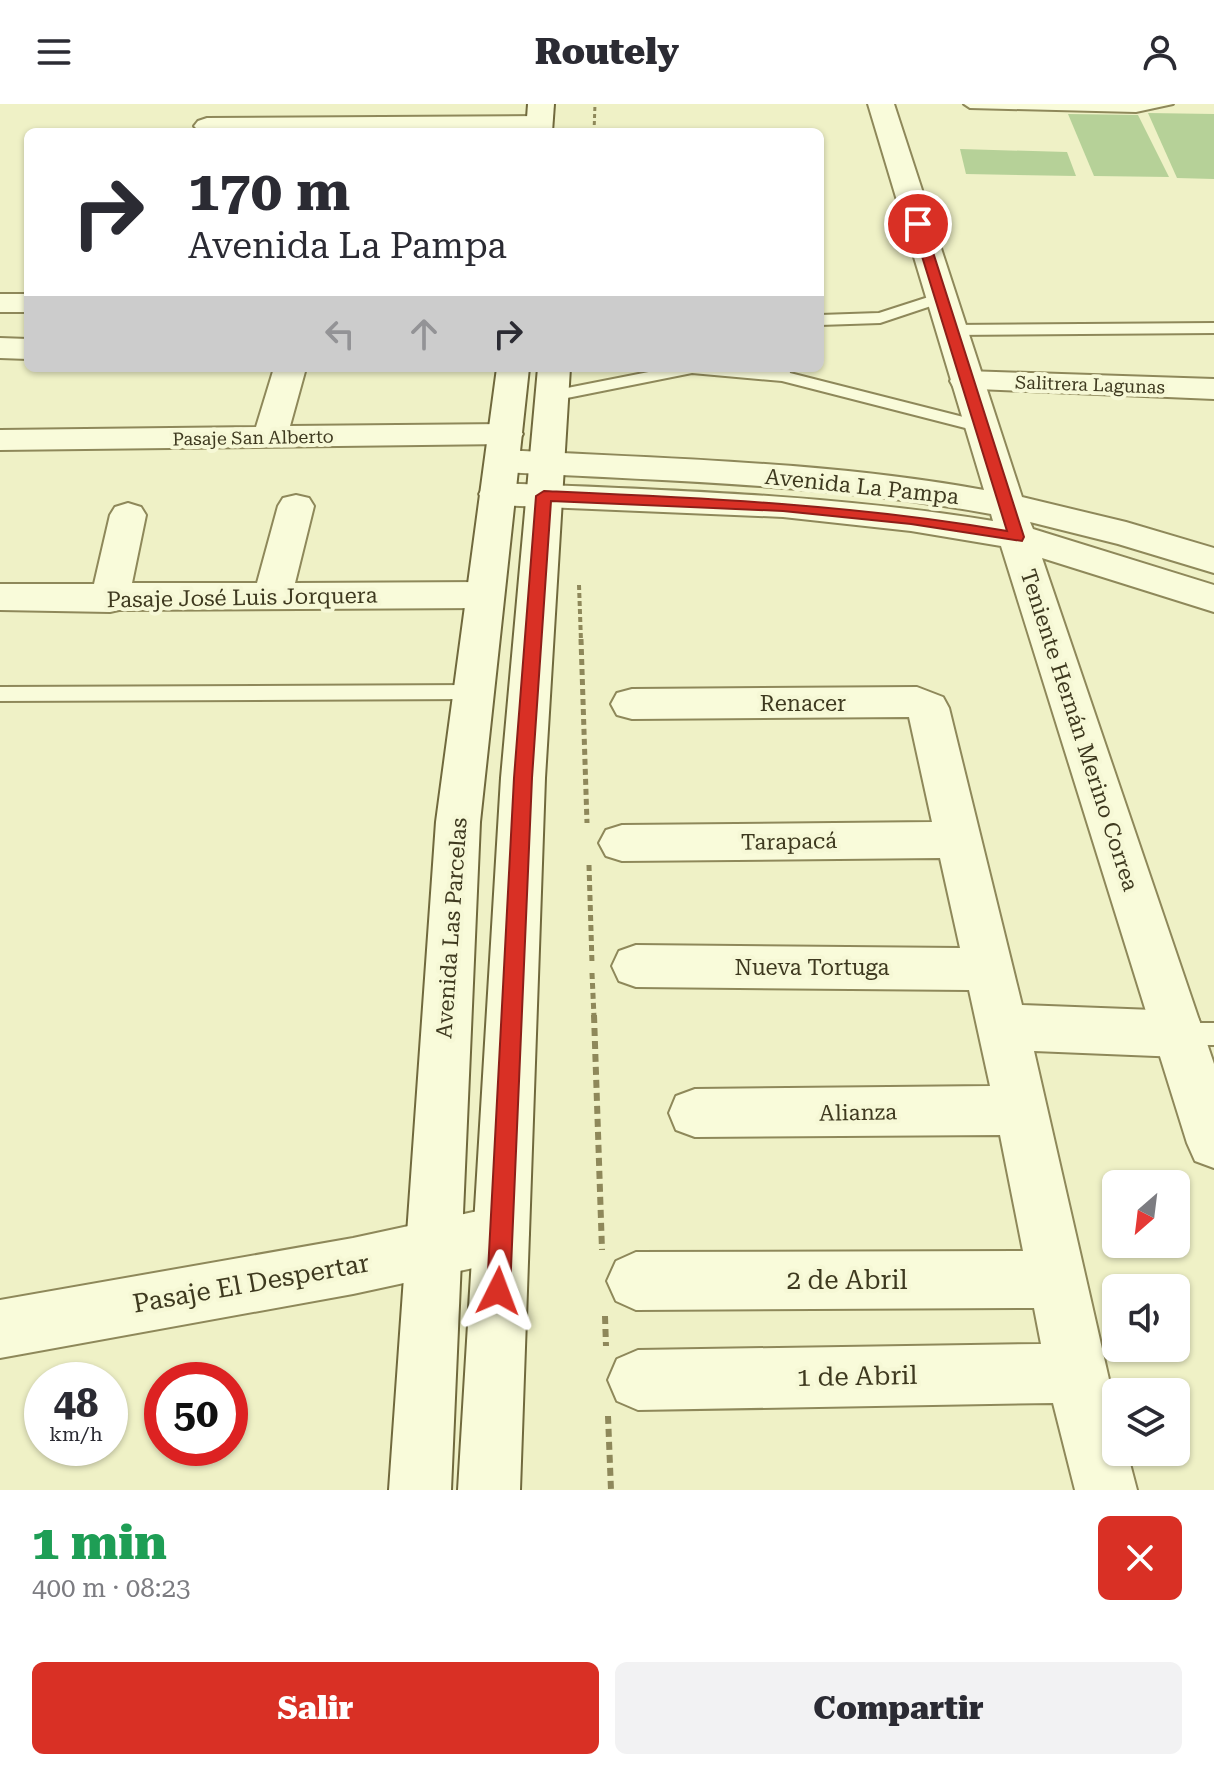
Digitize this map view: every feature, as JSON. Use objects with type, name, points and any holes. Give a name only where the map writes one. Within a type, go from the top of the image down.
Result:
[{"type":"street","name":"Teniente Hernán Merino Correa","points":[[881,104],[1011,521],[1197,1034],[1214,1143]]},
{"type":"street","points":[[207,126],[540,120]]},
{"type":"street","points":[[0,303],[24,303]]},
{"type":"street","points":[[0,348],[24,349]]},
{"type":"street","points":[[269,439],[289,372]]},
{"type":"street","name":"Avenida Las Parcelas","points":[[489,1490],[523,778],[519,469],[513,372]]},
{"type":"street","name":"Salitrera Lagunas","points":[[966,381],[1214,389]]},
{"type":"street","name":"Avenida Las Parcelas","points":[[420,1490],[431,1248],[458,822],[472,692],[484,595],[519,469],[553,382]]},
{"type":"street","name":"Pasaje San Alberto","points":[[0,440],[269,439],[519,469]]},
{"type":"street","name":"Avenida La Pampa","points":[[519,469],[783,506],[911,519],[1011,521],[1126,534],[1214,561]]},
{"type":"street","points":[[273,595],[296,506]]},
{"type":"street","points":[[110,599],[128,515]]},
{"type":"street","name":"Avenida La Pampa","points":[[1011,521],[1214,599]]},
{"type":"street","name":"Pasaje José Luis Jorquera","points":[[0,597],[110,599],[484,595]]},
{"type":"street","name":"Renacer","points":[[632,704],[917,702],[928,708],[957,840]]},
{"type":"street","points":[[957,840],[1022,1110],[1076,1373],[1106,1490]]},
{"type":"street","name":"Tarapacá","points":[[599,843],[957,840]]},
{"type":"street","name":"Nueva Tortuga","points":[[636,966],[987,969]]},
{"type":"street","points":[[1002,1027],[1197,1034]]},
{"type":"street","name":"Alianza","points":[[695,1113],[1022,1110]]},
{"type":"street","name":"Pasaje El Despertar","points":[[0,1329],[353,1266],[501,1234]]},
{"type":"street","name":"2 de Abril","points":[[614,1278],[1057,1279]]},
{"type":"street","name":"1 de Abril","points":[[617,1380],[1076,1373]]},
{"type":"lane","points":[[970,104],[1136,108],[1167,104]]},
{"type":"lane","points":[[824,320],[946,314],[1214,328]]},
{"type":"lane","points":[[553,382],[661,372]]},
{"type":"lane","points":[[781,372],[981,427]]},
{"type":"lane","points":[[0,694],[472,692]]},
{"type":"path","points":[[594,128],[595,104]]},
{"type":"path","points":[[578,575],[599,843],[617,1380],[611,1490]]},
{"type":"green space","points":[[1148,113],[1214,114],[1214,179],[1177,178]]},
{"type":"green space","points":[[1068,114],[1138,115],[1169,177],[1094,176]]},
{"type":"green space","points":[[960,149],[1067,152],[1076,176],[966,174]]},
{"type":"route","points":[[498,1291],[523,778],[544,496],[783,506],[911,519],[1017,537],[918,224]]}]
